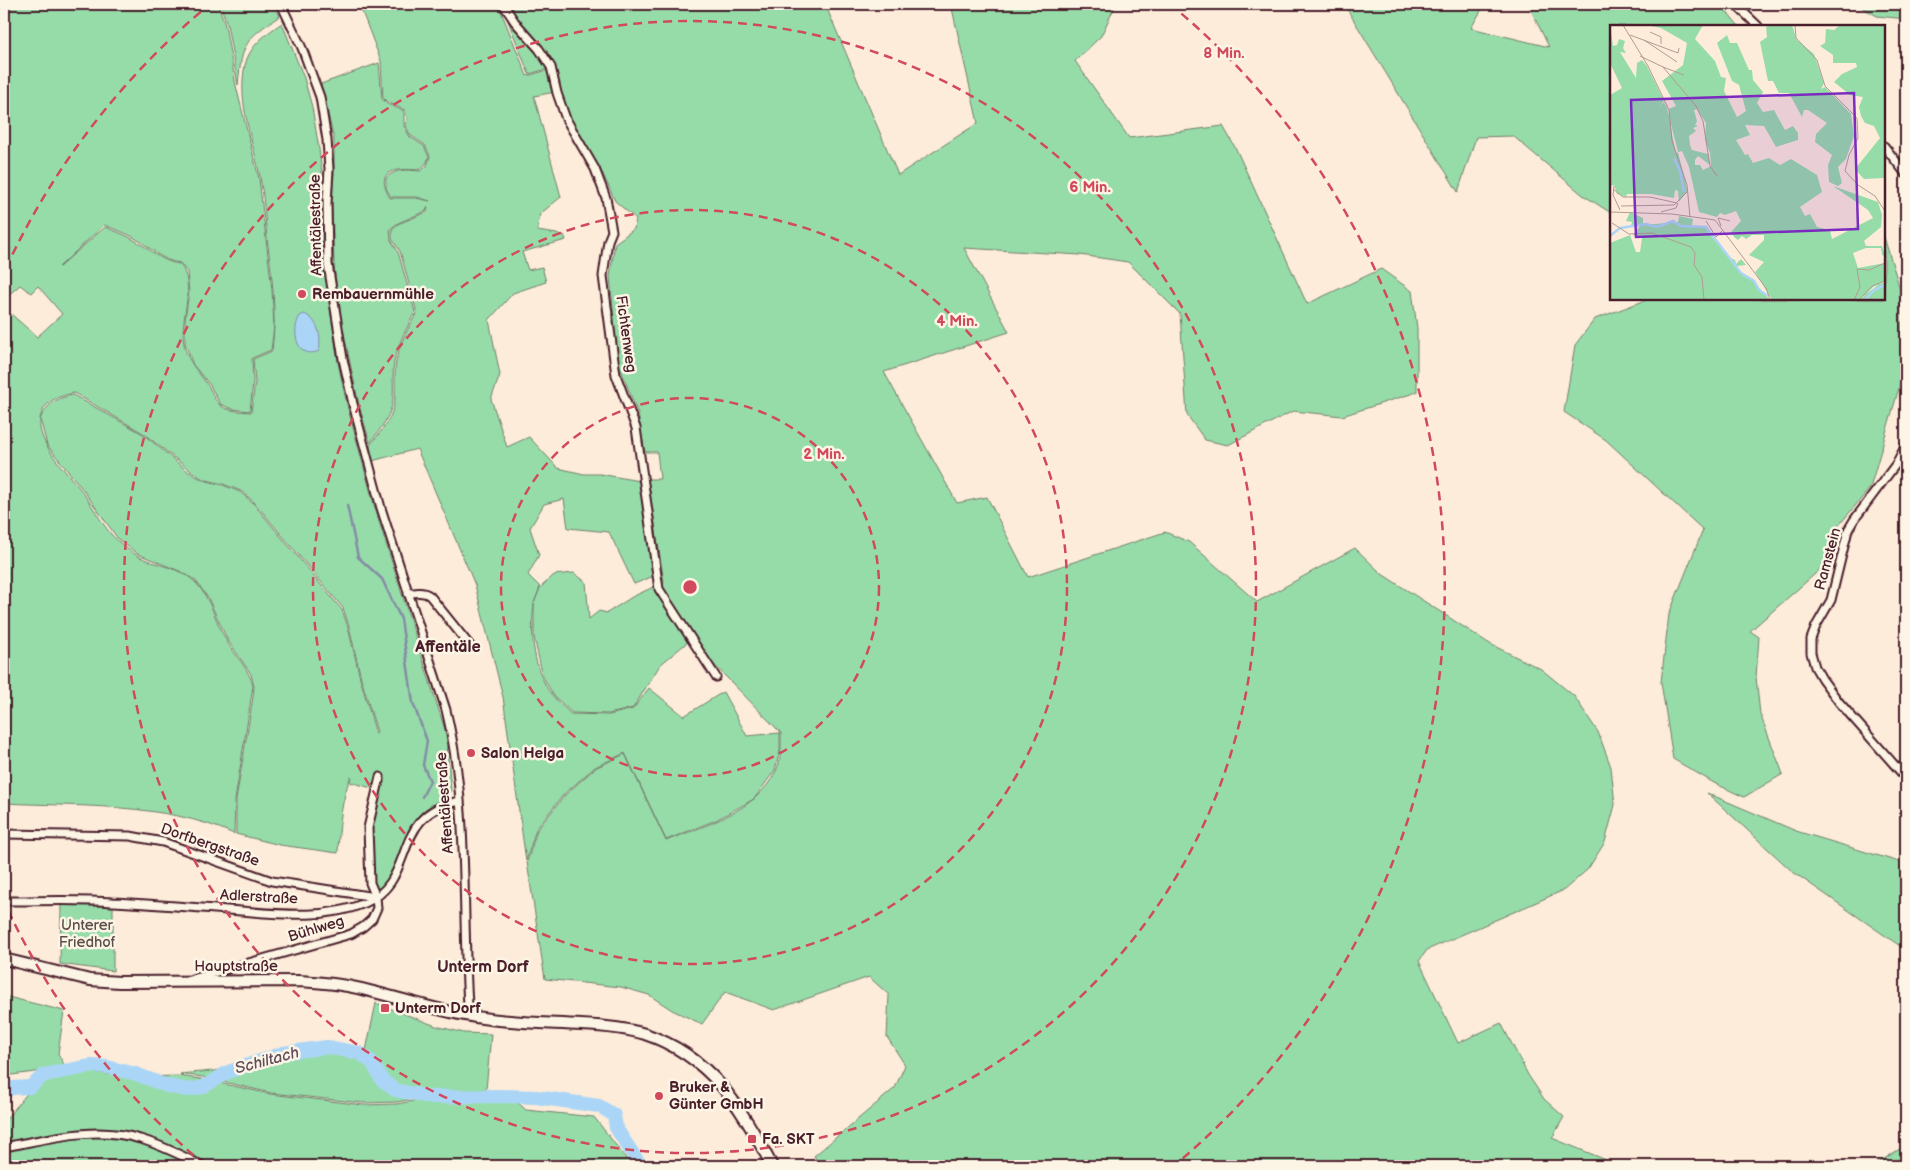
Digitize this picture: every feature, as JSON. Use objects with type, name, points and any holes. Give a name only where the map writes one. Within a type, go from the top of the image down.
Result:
[{"type":"main road","name":"Hauptstraße","points":[[4,959],[90,980],[119,982],[321,982],[363,989],[414,1004],[466,1016]]},
{"type":"main road","points":[[466,1016],[504,1022],[582,1025],[620,1029],[643,1034],[680,1050],[698,1062],[717,1080],[753,1129],[772,1166]]},
{"type":"street","name":"Affentälestraße","points":[[281,4],[302,48],[320,97],[327,140],[329,169],[327,202],[328,264],[343,358],[371,470],[408,594],[446,710],[454,744],[460,801],[468,1005],[466,1016]]},
{"type":"street","name":"Fichtenweg","points":[[503,4],[551,67],[557,93],[566,118],[595,169],[606,198],[612,231],[608,241],[603,276],[616,375],[636,428],[659,589],[716,677]]},
{"type":"street","points":[[1735,4],[1757,25]]},
{"type":"street","points":[[1885,147],[1906,174]]},
{"type":"street","name":"Ramstein","points":[[1906,445],[1896,464],[1848,530],[1831,600],[1816,626],[1812,639],[1812,653],[1815,667],[1839,702],[1906,778]]},
{"type":"street","points":[[408,594],[427,593],[471,647]]},
{"type":"street","name":"Bühlweg","points":[[182,982],[351,934],[372,919],[376,908],[376,897],[370,883],[368,828],[380,777]]},
{"type":"street","name":"Adlerstraße","points":[[4,900],[110,902],[279,914],[336,910],[366,902],[385,890],[402,860],[413,830],[421,818],[444,804],[460,801]]},
{"type":"street","name":"Dorfbergstraße","points":[[4,834],[138,838],[163,842],[272,881],[376,897]]},
{"type":"street","points":[[4,1147],[77,1133],[111,1133],[138,1138],[162,1146],[203,1166]]},
{"type":"green space","points":[[4,4],[218,4],[225,25],[236,86],[259,179],[272,290],[274,325],[272,280],[262,192],[244,107],[243,79],[247,58],[255,46],[282,23],[304,78],[312,107],[322,173],[321,197],[324,266],[338,363],[348,409],[376,512],[446,733],[451,790],[445,798],[425,809],[415,820],[408,831],[392,873],[381,889],[374,887],[372,881],[371,821],[379,790],[350,782],[351,776],[343,804],[338,853],[280,845],[236,834],[236,800],[253,697],[254,686],[251,674],[227,639],[208,598],[196,581],[182,572],[138,554],[118,539],[84,491],[47,445],[40,420],[41,433],[46,444],[52,455],[83,493],[114,537],[138,556],[183,573],[201,589],[226,640],[245,668],[253,686],[235,800],[234,834],[179,816],[150,811],[91,806],[4,803],[4,321],[11,314],[37,337],[62,314],[38,286],[31,293],[20,285],[4,299]],"holes":[[[104,225],[123,232],[161,256],[180,263],[187,272],[189,292],[185,319],[185,343],[193,365],[210,385],[220,404],[232,409],[250,411],[253,382],[252,358],[271,350],[274,329],[272,351],[253,359],[255,382],[251,412],[229,410],[221,406],[217,401],[194,367],[191,362],[186,350],[183,334],[187,283],[185,273],[180,264],[167,261],[131,238],[105,227],[59,267]],[[74,393],[143,433],[203,479],[223,484],[241,491],[254,502],[343,608],[377,732],[376,734],[342,610],[253,503],[240,492],[203,480],[190,473],[143,434],[73,395],[53,402],[41,418],[42,412],[51,401]]]},
{"type":"green space","points":[[220,4],[273,4],[280,16],[259,31],[247,43],[241,60],[238,85],[227,24]]},
{"type":"green space","points":[[359,4],[498,4],[527,76],[548,70],[555,92],[534,96],[561,197],[540,214],[537,231],[564,235],[566,240],[522,252],[528,270],[542,267],[546,282],[513,293],[489,320],[500,375],[491,399],[507,447],[529,437],[558,468],[584,474],[600,474],[639,481],[652,552],[654,576],[634,584],[609,532],[568,528],[564,499],[544,504],[530,528],[539,555],[528,575],[540,587],[534,603],[540,588],[554,575],[574,573],[586,582],[589,619],[599,611],[607,613],[632,597],[664,582],[648,479],[660,479],[657,452],[645,452],[638,414],[618,362],[610,276],[615,243],[634,229],[636,219],[615,201],[603,174],[567,113],[554,67],[529,74],[506,16],[514,10],[510,4],[825,4],[898,175],[978,123],[951,4],[1116,4],[1101,36],[1075,61],[1129,138],[1223,126],[1236,149],[1307,304],[1381,269],[1412,291],[1417,328],[1417,392],[1342,416],[1293,411],[1228,445],[1205,440],[1187,415],[1180,314],[1128,262],[1080,255],[964,248],[1009,332],[884,372],[957,503],[987,497],[1028,577],[1165,532],[1189,542],[1257,602],[1355,548],[1382,574],[1490,644],[1541,669],[1574,696],[1598,732],[1611,767],[1615,805],[1605,842],[1588,869],[1564,890],[1427,950],[1419,961],[1458,1043],[1501,1023],[1528,1075],[1544,1099],[1564,1117],[1552,1138],[1621,1166],[821,1166],[814,1156],[895,1088],[905,1065],[887,1037],[889,995],[869,977],[774,1010],[725,992],[702,1024],[672,1010],[649,995],[621,987],[545,979],[527,862],[537,830],[565,795],[595,768],[625,754],[666,841],[713,823],[751,801],[716,820],[666,840],[625,753],[595,767],[564,794],[536,829],[526,861],[503,697],[475,585],[417,449],[372,461],[370,445],[385,426],[394,406],[395,368],[399,349],[417,313],[400,251],[392,239],[392,229],[398,224],[427,212],[428,207],[426,211],[398,223],[390,229],[391,240],[398,252],[415,312],[395,356],[393,398],[390,410],[385,422],[370,443],[359,405],[339,311],[334,265],[332,204],[334,140],[321,84],[379,63],[382,99],[387,104],[404,111],[404,126],[410,137],[424,146],[429,157],[426,164],[419,170],[403,169],[390,172],[386,176],[384,181],[385,188],[390,198],[416,198],[430,201],[417,197],[391,197],[386,188],[386,178],[390,175],[402,170],[420,171],[427,166],[430,156],[425,145],[410,135],[406,126],[405,110],[387,102],[383,98],[381,61]],"holes":[[[534,604],[534,637],[543,677],[554,696],[572,713],[609,714],[633,708],[660,665],[690,640],[781,733],[781,752],[778,766],[767,785],[755,798],[775,770],[780,751],[780,733],[747,736],[723,692],[684,716],[649,688],[633,709],[609,715],[571,714],[552,695],[546,685],[537,663],[532,627]]]},
{"type":"green space","points":[[1344,4],[1485,4],[1471,28],[1549,47],[1528,4],[1720,4],[1738,25],[1610,25],[1610,212],[1583,195],[1513,136],[1476,137],[1458,192]]},
{"type":"green space","points":[[1856,4],[1906,4],[1906,19],[1877,16]]},
{"type":"green space","points":[[1885,240],[1900,289],[1903,374],[1870,488],[1835,530],[1824,566],[1750,631],[1759,637],[1756,677],[1760,714],[1783,774],[1744,797],[1714,783],[1673,759],[1661,682],[1669,614],[1703,530],[1606,440],[1564,412],[1575,345],[1595,319],[1646,300],[1885,300]]},
{"type":"green space","points":[[1707,793],[1796,831],[1906,864],[1906,943],[1900,946],[1793,872]]},
{"type":"green space","name":"Unterer Friedhof","points":[[61,905],[113,906],[113,971],[60,964]]},
{"type":"green space","points":[[4,996],[64,1011],[58,1054],[66,1068],[4,1076]]},
{"type":"green space","points":[[376,1003],[436,1026],[464,1033],[491,1034],[486,1090],[444,1093],[397,1102],[364,1103],[271,1093],[203,1077],[180,1074],[220,1070],[296,1053],[314,1051],[332,1051],[349,1054],[364,1060]]},
{"type":"green space","points":[[91,1072],[136,1077],[178,1076],[270,1094],[364,1105],[397,1104],[444,1095],[489,1093],[514,1099],[526,1110],[594,1117],[632,1166],[4,1166],[4,1125],[7,1118],[39,1079],[67,1073]]},
{"type":"green space","points":[[1906,1145],[1906,1166],[1873,1166]]},
{"type":"water","points":[[304,314],[309,316],[316,324],[320,340],[319,351],[305,352],[298,342],[296,335],[297,322],[300,316]]},
{"type":"waterway","points":[[347,505],[358,557],[382,579],[401,619],[413,703],[427,741],[423,765],[430,781],[422,797]]},
{"type":"waterway","name":"Schiltach","points":[[4,1092],[12,1088],[30,1087],[44,1075],[91,1066],[107,1067],[136,1074],[167,1086],[188,1090],[203,1087],[228,1072],[283,1053],[327,1047],[359,1053],[372,1062],[382,1080],[395,1090],[429,1097],[536,1097],[599,1106],[614,1115],[616,1128],[641,1166]]},
{"type":"place","name":"Rembauernmühle","points":[[302,294]]},
{"type":"place","name":"Salon Helga","points":[[471,753]]},
{"type":"place","name":"Unterm Dorf","points":[[385,1008]]},
{"type":"place","name":"Bruker & Günter GmbH","points":[[659,1096]]},
{"type":"place","name":"Fa. SKT","points":[[752,1139]]},
{"type":"district","name":"Affentäle","points":[[448,647]]},
{"type":"district","name":"Unterm Dorf","points":[[483,967]]}]
